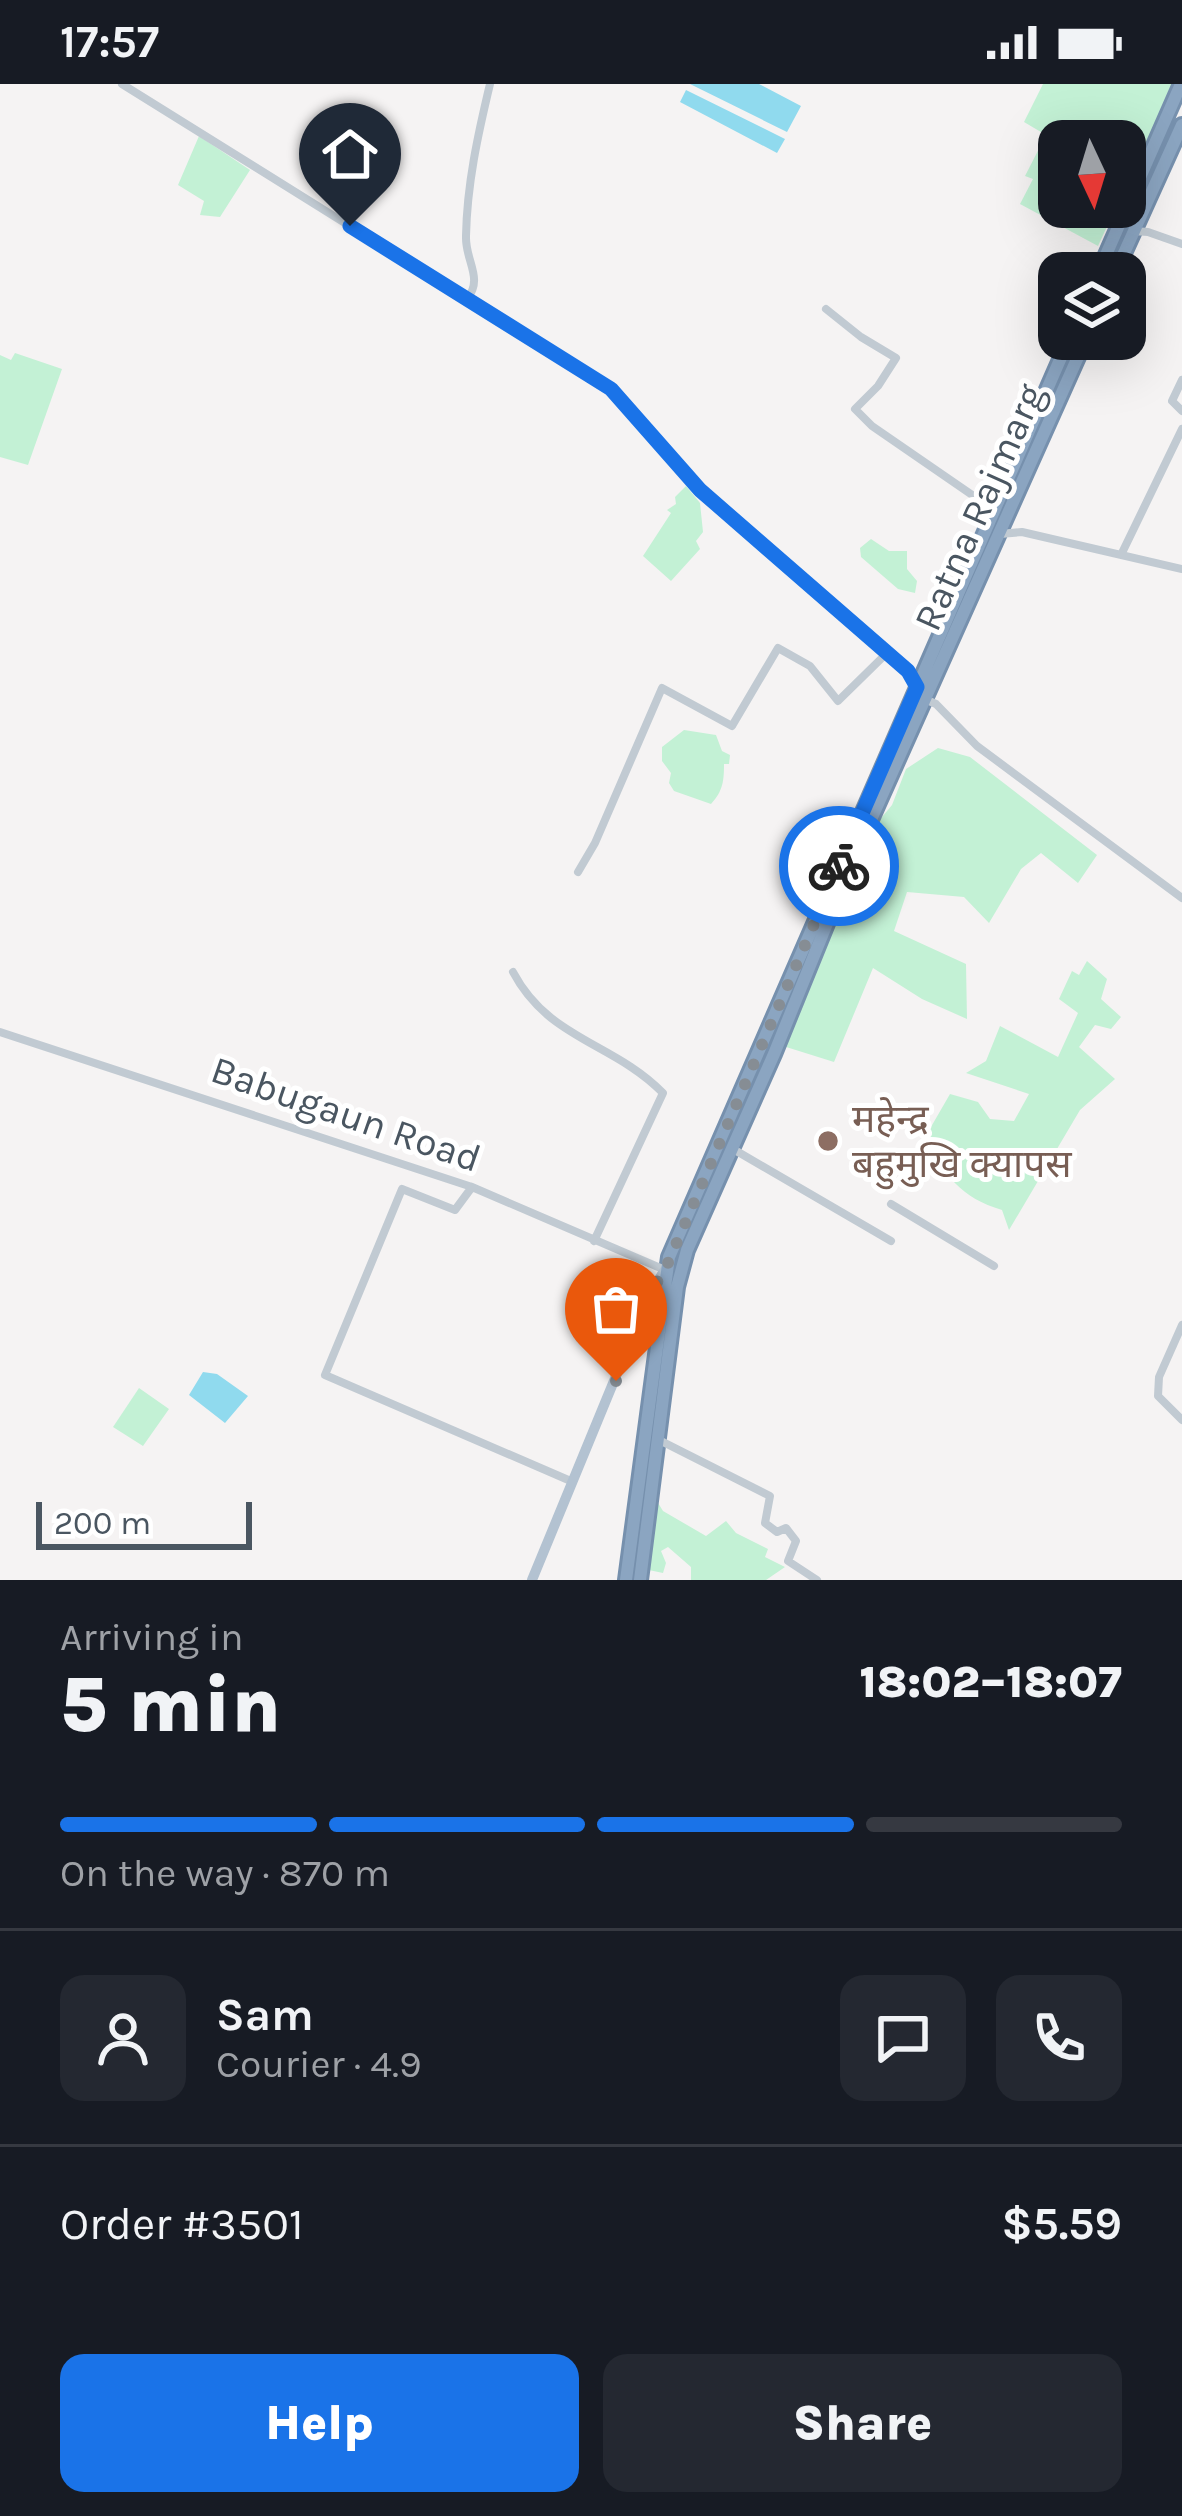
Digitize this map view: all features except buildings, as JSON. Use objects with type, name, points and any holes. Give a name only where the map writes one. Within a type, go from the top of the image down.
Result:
[{"type":"highway","points":[[1107,252],[1181,84]]},
{"type":"highway","points":[[1124,252],[1182,125]]},
{"type":"highway","name":"Ratna Rajmarg","points":[[640,1580],[680,1269],[1061,360]]},
{"type":"highway","name":"Ratna Rajmarg","points":[[626,1580],[665,1270],[922,693],[1000,534],[1077,360]]},
{"type":"main road","points":[[532,1580],[651,1291],[665,1270]]},
{"type":"street","points":[[122,84],[611,389],[700,490],[888,652],[977,746],[1182,898]]},
{"type":"street","points":[[467,299],[476,289],[466,252],[469,190],[490,84]]},
{"type":"street","points":[[1133,232],[1182,244]]},
{"type":"street","points":[[826,309],[896,358],[855,409],[872,426],[994,510]]},
{"type":"street","points":[[1182,380],[1172,401],[1182,411]]},
{"type":"street","points":[[1120,555],[1182,429]]},
{"type":"street","points":[[1000,534],[1022,532],[1182,569]]},
{"type":"street","points":[[578,872],[596,843],[662,688],[732,727],[778,649],[809,666],[838,700],[888,652]]},
{"type":"street","points":[[513,972],[524,992],[553,1021],[579,1041],[607,1050],[633,1067],[663,1095],[594,1241]]},
{"type":"street","name":"Babugaun Road","points":[[0,1032],[472,1187],[665,1270]]},
{"type":"street","points":[[731,1152],[735,1147],[890,1241]]},
{"type":"street","points":[[472,1187],[455,1210],[402,1189],[326,1375],[574,1483]]},
{"type":"street","points":[[892,1204],[994,1266]]},
{"type":"street","points":[[1182,1325],[1160,1377],[1158,1396],[1182,1420]]},
{"type":"street","points":[[658,1446],[662,1441],[686,1451],[770,1496],[765,1523],[777,1532],[786,1528],[792,1532],[796,1540],[788,1562],[817,1580]]},
{"type":"green space","points":[[1043,84],[1173,84],[1146,142],[1146,120],[1038,120],[1038,130],[1024,122]]},
{"type":"green space","points":[[199,136],[250,170],[220,217],[200,215],[204,201],[178,185]]},
{"type":"green space","points":[[1038,151],[1038,214],[1020,204],[1033,179],[1025,176]]},
{"type":"green space","points":[[1065,228],[1106,228],[1098,246]]},
{"type":"green space","points":[[15,353],[62,369],[28,465],[0,457],[0,355],[11,360]]},
{"type":"green space","points":[[686,486],[700,503],[703,532],[696,541],[700,549],[671,581],[643,556],[671,513],[667,510]]},
{"type":"green space","points":[[871,539],[889,551],[907,551],[907,569],[917,581],[915,593],[898,589],[861,557],[860,548]]},
{"type":"green space","points":[[684,730],[716,735],[722,751],[730,755],[711,804],[674,791],[669,783],[671,773],[662,761],[662,747]]},
{"type":"green space","points":[[938,748],[970,757],[1097,855],[1078,883],[1041,853],[1021,869],[989,923],[964,897],[907,892],[894,931],[966,964],[967,1019],[922,999],[873,968],[834,1062],[783,1046],[877,823],[892,805],[906,769]]},
{"type":"green space","points":[[1087,961],[1107,979],[1101,999],[1121,1017],[1111,1029],[1095,1025],[1079,1047],[1115,1079],[1080,1110],[1009,1230],[1002,1210],[975,1199],[956,1183],[924,1139],[950,1094],[978,1102],[990,1119],[1014,1121],[1029,1094],[966,1073],[986,1061],[1000,1026],[1058,1057],[1078,1013],[1059,999],[1072,971],[1079,975]]},
{"type":"green space","points":[[139,1388],[169,1409],[143,1446],[113,1427]]},
{"type":"green space","points":[[655,1498],[663,1511],[706,1536],[726,1521],[736,1533],[768,1549],[765,1557],[785,1567],[766,1580],[691,1580],[691,1567],[668,1547],[661,1551],[666,1563],[663,1573],[644,1569]]},
{"type":"water","points":[[690,84],[759,84],[801,106],[787,132]]},
{"type":"water","points":[[686,90],[785,139],[777,153],[680,102]]},
{"type":"water","points":[[203,1372],[217,1374],[248,1396],[225,1423],[189,1395]]},
{"type":"way so far","points":[[616,1381],[651,1291],[665,1270],[839,866]]},
{"type":"place","name":"महेन्द्र बहुमुखि क्यापस","points":[[828,1141]]},
{"type":"route","points":[[350,226],[611,389],[700,490],[908,671],[917,687],[839,866]]}]
